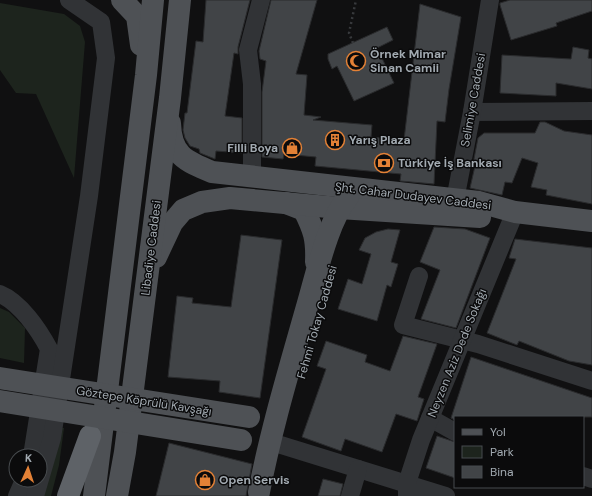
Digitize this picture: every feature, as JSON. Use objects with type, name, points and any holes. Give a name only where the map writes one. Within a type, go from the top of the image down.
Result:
[{"type":"highway","points":[[68,496],[90,436]]},
{"type":"main road","points":[[122,0],[137,16],[146,75]]},
{"type":"main road","points":[[94,496],[146,75],[153,0]]},
{"type":"main road","name":"Libadiye Caddesi","points":[[117,496],[125,452],[170,98],[180,0]]},
{"type":"main road","name":"Şht. Cahar Dudayev Caddesi","points":[[170,98],[170,133],[176,148],[186,161],[212,172],[479,202],[515,212]]},
{"type":"main road","points":[[315,279],[339,208],[356,189]]},
{"type":"main road","name":"Şht. Cahar Dudayev Caddesi","points":[[147,276],[172,223],[183,210],[202,202],[230,198],[339,208],[476,217],[515,212]]},
{"type":"main road","points":[[283,202],[304,210],[313,228],[317,243],[315,279]]},
{"type":"main road","name":"Fehmi Tokay Caddesi","points":[[259,494],[346,228],[370,210]]},
{"type":"main road","points":[[515,212],[592,221]]},
{"type":"main road","name":"Fehmi Tokay Caddesi","points":[[282,422],[315,279]]},
{"type":"main road","points":[[80,496],[90,436],[119,289]]},
{"type":"main road","name":"Göztepe Köprülü Kavşağı","points":[[0,378],[282,422]]},
{"type":"main road","name":"Göztepe Köprülü Kavşağı","points":[[0,401],[241,440],[275,444]]},
{"type":"main road","points":[[122,496],[125,452]]},
{"type":"street","points":[[35,496],[52,438],[88,204],[106,58],[101,22],[69,0]]},
{"type":"street","points":[[252,176],[252,84],[248,50],[261,0]]},
{"type":"street","name":"Selimiye Caddesi","points":[[455,200],[472,112],[490,0]]},
{"type":"street","points":[[472,112],[592,111]]},
{"type":"street","name":"Neyzen Aziz Dede Sokağı","points":[[407,490],[430,418],[515,212]]},
{"type":"street","points":[[419,276],[403,325],[478,344],[592,381]]},
{"type":"street","points":[[0,294],[10,298],[41,333],[49,349],[33,448]]},
{"type":"street","points":[[430,418],[454,431]]},
{"type":"street","points":[[275,444],[358,470],[407,490],[446,496]]},
{"type":"street","points":[[350,496],[358,470]]},
{"type":"path","points":[[353,42],[349,33],[356,0]]},
{"type":"green space","points":[[0,3],[64,14],[80,26],[85,42],[74,178],[36,94],[16,93],[0,70]]},
{"type":"green space","points":[[0,308],[9,312],[25,328],[24,363],[0,358]]},
{"type":"green space","points":[[57,427],[64,428],[59,465],[51,496],[38,496],[40,488],[48,488],[48,460]]},
{"type":"building","points":[[206,0],[250,0],[238,47],[238,54],[234,53],[225,116],[242,118],[242,153],[216,151],[215,159],[200,153],[199,149],[190,146],[185,138],[183,130],[185,113],[187,113],[196,41],[203,42]]},
{"type":"building","points":[[271,0],[317,0],[296,74],[307,75],[304,115],[321,117],[313,120],[372,125],[371,137],[404,140],[420,4],[461,17],[445,122],[437,121],[434,184],[400,181],[401,174],[315,166],[316,157],[284,154],[283,159],[262,157],[262,92],[266,61],[260,59],[259,51]]},
{"type":"building","points":[[510,0],[592,0],[592,11],[556,23],[557,26],[511,40],[500,5],[500,3]]},
{"type":"building","name":"Örnek Mimar Sinan Camii","points":[[387,27],[393,40],[377,48],[394,83],[354,101],[337,66],[332,69],[328,59],[328,54]]},
{"type":"building","points":[[573,47],[589,50],[588,58],[592,59],[592,89],[556,83],[556,96],[500,93],[502,55],[571,59]]},
{"type":"building","points":[[540,122],[545,122],[564,131],[592,135],[592,204],[546,195],[547,190],[531,187],[538,163],[522,158],[512,183],[505,182],[502,195],[470,188],[475,166],[473,164],[478,138],[484,133],[535,133]]},
{"type":"building","points":[[434,227],[465,229],[490,238],[456,328],[421,319],[440,270],[420,262]]},
{"type":"building","points":[[388,229],[400,230],[391,262],[398,264],[391,287],[387,285],[377,321],[338,309],[348,279],[362,284],[371,254],[359,250],[365,238],[376,232]]},
{"type":"building","points":[[241,235],[282,240],[260,398],[219,392],[220,381],[168,377],[177,296],[193,298],[192,303],[231,307]]},
{"type":"building","points":[[515,239],[592,248],[592,365],[569,361],[519,341],[517,345],[487,333],[516,259],[509,258]]},
{"type":"building","points":[[403,336],[437,344],[418,397],[424,399],[417,421],[396,414],[382,452],[345,439],[341,451],[302,437],[326,369],[317,366],[326,341],[367,355],[365,362],[390,371]]},
{"type":"building","points":[[471,357],[592,398],[592,417],[454,416],[454,420],[451,418]]},
{"type":"building","points":[[437,436],[454,442],[454,478],[426,468]]},
{"type":"building","name":"Open Servis","points":[[169,443],[252,464],[246,496],[156,496]]},
{"type":"building","points":[[323,479],[343,484],[340,496],[318,496]]},
{"type":"place","name":"Örnek Mimar Sinan Camii","points":[[356,61]]},
{"type":"place","name":"Yarış Plaza","points":[[335,140]]},
{"type":"place","name":"Filli Boya","points":[[292,148]]},
{"type":"place","name":"Türkiye İş Bankası","points":[[384,163]]},
{"type":"place","name":"Open Servis","points":[[205,480]]}]
